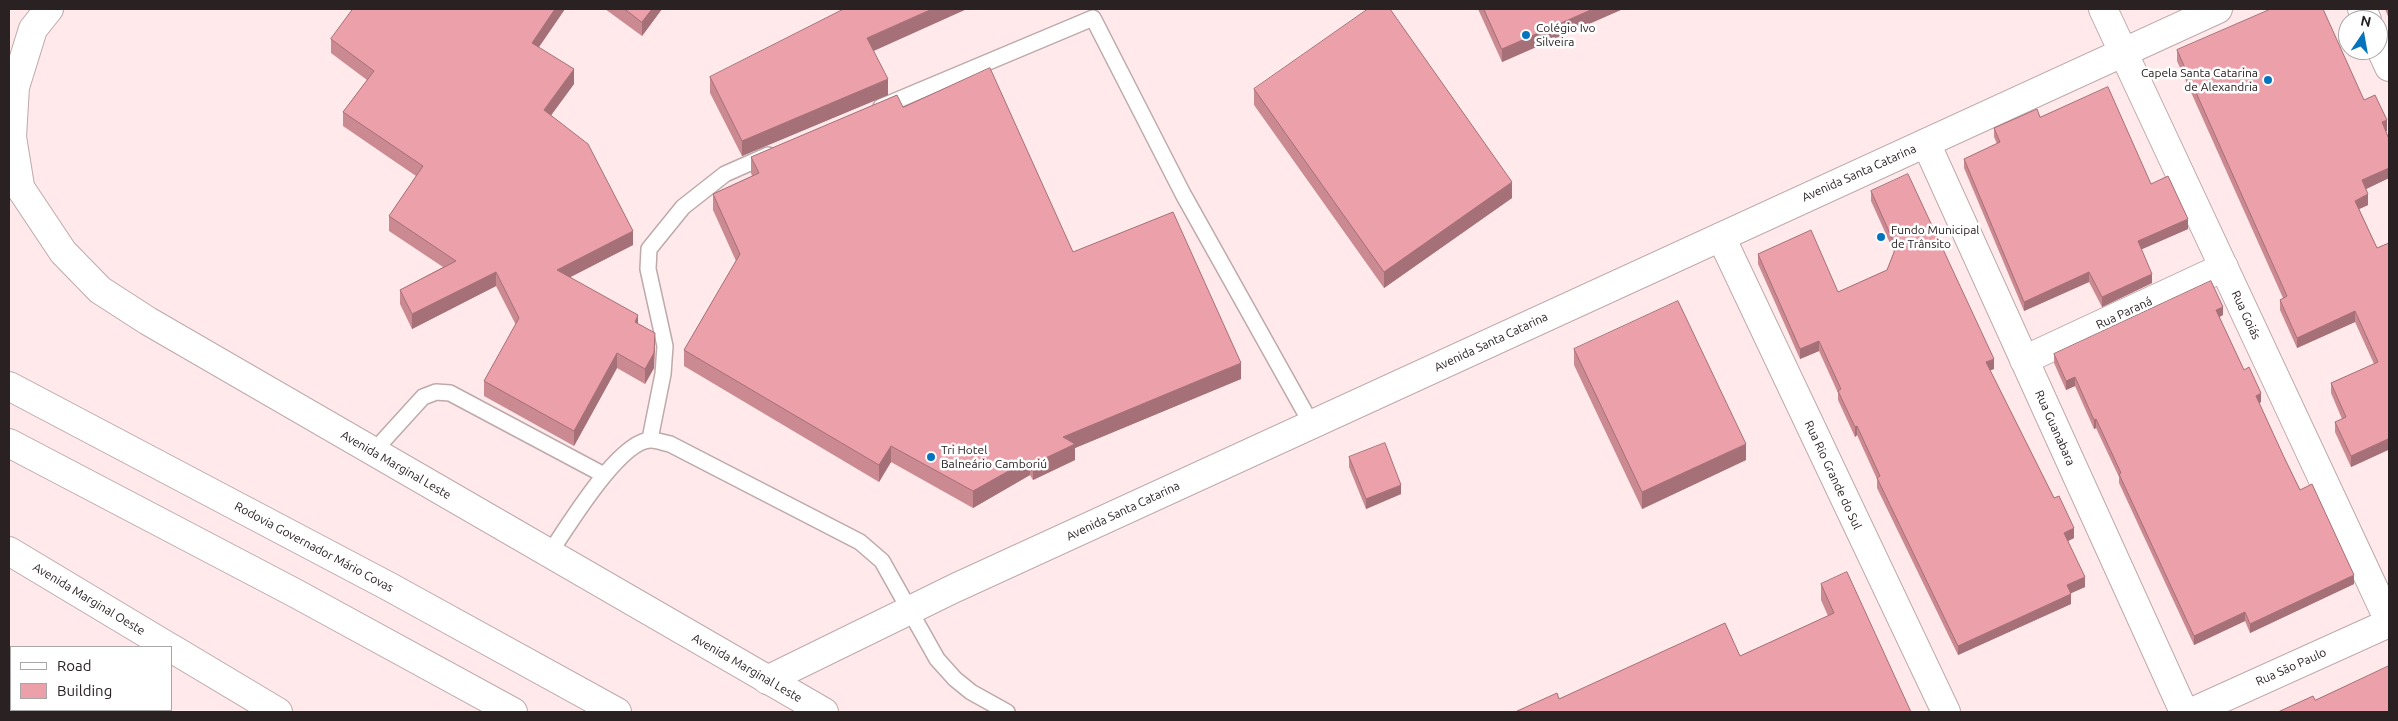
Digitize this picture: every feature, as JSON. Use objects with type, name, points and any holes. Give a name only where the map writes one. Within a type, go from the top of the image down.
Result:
[{"type":"main road","points":[[14,178],[12,137],[15,87],[33,29],[49,9]]},
{"type":"main road","name":"Rua Goiás","points":[[2103,9],[2389,622]]},
{"type":"main road","name":"Avenida Santa Catarina","points":[[767,680],[909,609],[2218,9]]},
{"type":"main road","name":"Rua Guanabara","points":[[1926,143],[2184,712]]},
{"type":"main road","name":"Avenida Marginal Leste","points":[[14,178],[63,252],[100,290],[156,326],[824,712]]},
{"type":"main road","name":"Rua Rio Grande do Sul","points":[[1721,237],[1946,712]]},
{"type":"main road","name":"Rua Paraná","points":[[2024,360],[2224,267]]},
{"type":"main road","name":"Rodovia Governador Mário Covas","points":[[9,386],[388,586],[617,712]]},
{"type":"main road","points":[[9,443],[295,593],[513,712]]},
{"type":"main road","name":"Avenida Marginal Oeste","points":[[9,551],[167,646]]},
{"type":"main road","name":"Rua São Paulo","points":[[2192,712],[2389,622]]},
{"type":"main road","name":"Avenida Marginal Oeste","points":[[172,649],[278,712]]},
{"type":"lane","points":[[870,111],[1093,18],[1184,194],[1312,425]]},
{"type":"lane","points":[[650,440],[663,374],[665,346],[648,269],[649,249],[682,208],[725,174],[779,150]]},
{"type":"lane","points":[[373,452],[423,397],[436,392],[450,393],[604,475]]},
{"type":"lane","points":[[549,554],[604,475],[630,449],[650,440],[670,444],[860,542],[882,561],[937,659],[955,680],[971,692],[1007,712]]},
{"type":"building","points":[[353,9],[555,9],[532,43],[574,69],[544,110],[588,144],[633,231],[557,270],[638,315],[635,322],[655,333],[654,353],[645,369],[617,353],[574,431],[484,381],[519,318],[496,272],[412,314],[400,290],[456,261],[389,216],[423,166],[343,112],[374,71],[331,39]]},
{"type":"building","points":[[625,9],[652,9],[642,22]]},
{"type":"building","points":[[844,9],[932,9],[867,38],[888,79],[742,141],[710,77]]},
{"type":"building","points":[[1368,9],[1390,9],[1512,182],[1384,272],[1254,89]]},
{"type":"building","points":[[1484,9],[1593,9],[1502,49]]},
{"type":"building","points":[[2271,9],[2323,9],[2338,42],[2338,60],[2346,60],[2364,100],[2375,95],[2387,120],[2382,122],[2389,139],[2389,168],[2362,180],[2368,194],[2355,201],[2377,248],[2389,243],[2389,442],[2388,439],[2351,456],[2335,422],[2346,417],[2331,383],[2378,362],[2355,311],[2297,338],[2280,300],[2287,296],[2177,50]]},
{"type":"building","points":[[990,68],[1073,252],[1173,212],[1241,363],[1063,437],[1075,444],[1033,464],[1030,459],[973,491],[891,446],[879,465],[684,350],[740,254],[713,194],[759,173],[751,157],[897,95],[903,107]]},
{"type":"building","points":[[2108,87],[2151,184],[2168,176],[2188,219],[2138,241],[2152,274],[2102,297],[2089,272],[2024,302],[1964,159],[2000,142],[1994,128],[2037,109],[2040,117]]},
{"type":"building","points":[[1908,174],[1994,359],[1986,362],[2054,498],[2059,496],[2074,528],[2064,533],[2085,577],[2067,585],[2071,594],[1958,646],[1877,478],[1880,476],[1857,426],[1855,427],[1838,391],[1841,389],[1819,341],[1800,349],[1758,254],[1811,230],[1838,292],[1887,270],[1896,247],[1871,191]]},
{"type":"building","points":[[2211,281],[2223,307],[2216,310],[2244,370],[2249,367],[2261,393],[2256,396],[2300,490],[2312,484],[2354,575],[2250,624],[2245,612],[2194,636],[2119,474],[2121,473],[2096,419],[2094,420],[2075,377],[2066,381],[2054,354]]},
{"type":"building","points":[[1678,301],[1746,444],[1642,492],[1574,349]]},
{"type":"building","points":[[1385,443],[1401,485],[1366,499],[1349,457]]},
{"type":"building","points":[[1847,572],[1911,712],[1515,712],[1557,693],[1559,699],[1725,623],[1740,656],[1834,613],[1821,584]]},
{"type":"building","points":[[2389,666],[2389,712],[2278,712],[2313,696],[2315,700]]},
{"type":"place","name":"Colégio Ivo Silveira","points":[[1526,35]]},
{"type":"place","name":"Capela Santa Catarina de Alexandria","points":[[2268,80]]},
{"type":"place","name":"Fundo Municipal de Trânsito","points":[[1881,237]]},
{"type":"place","name":"Tri Hotel Balneário Camboriú","points":[[931,457]]}]
